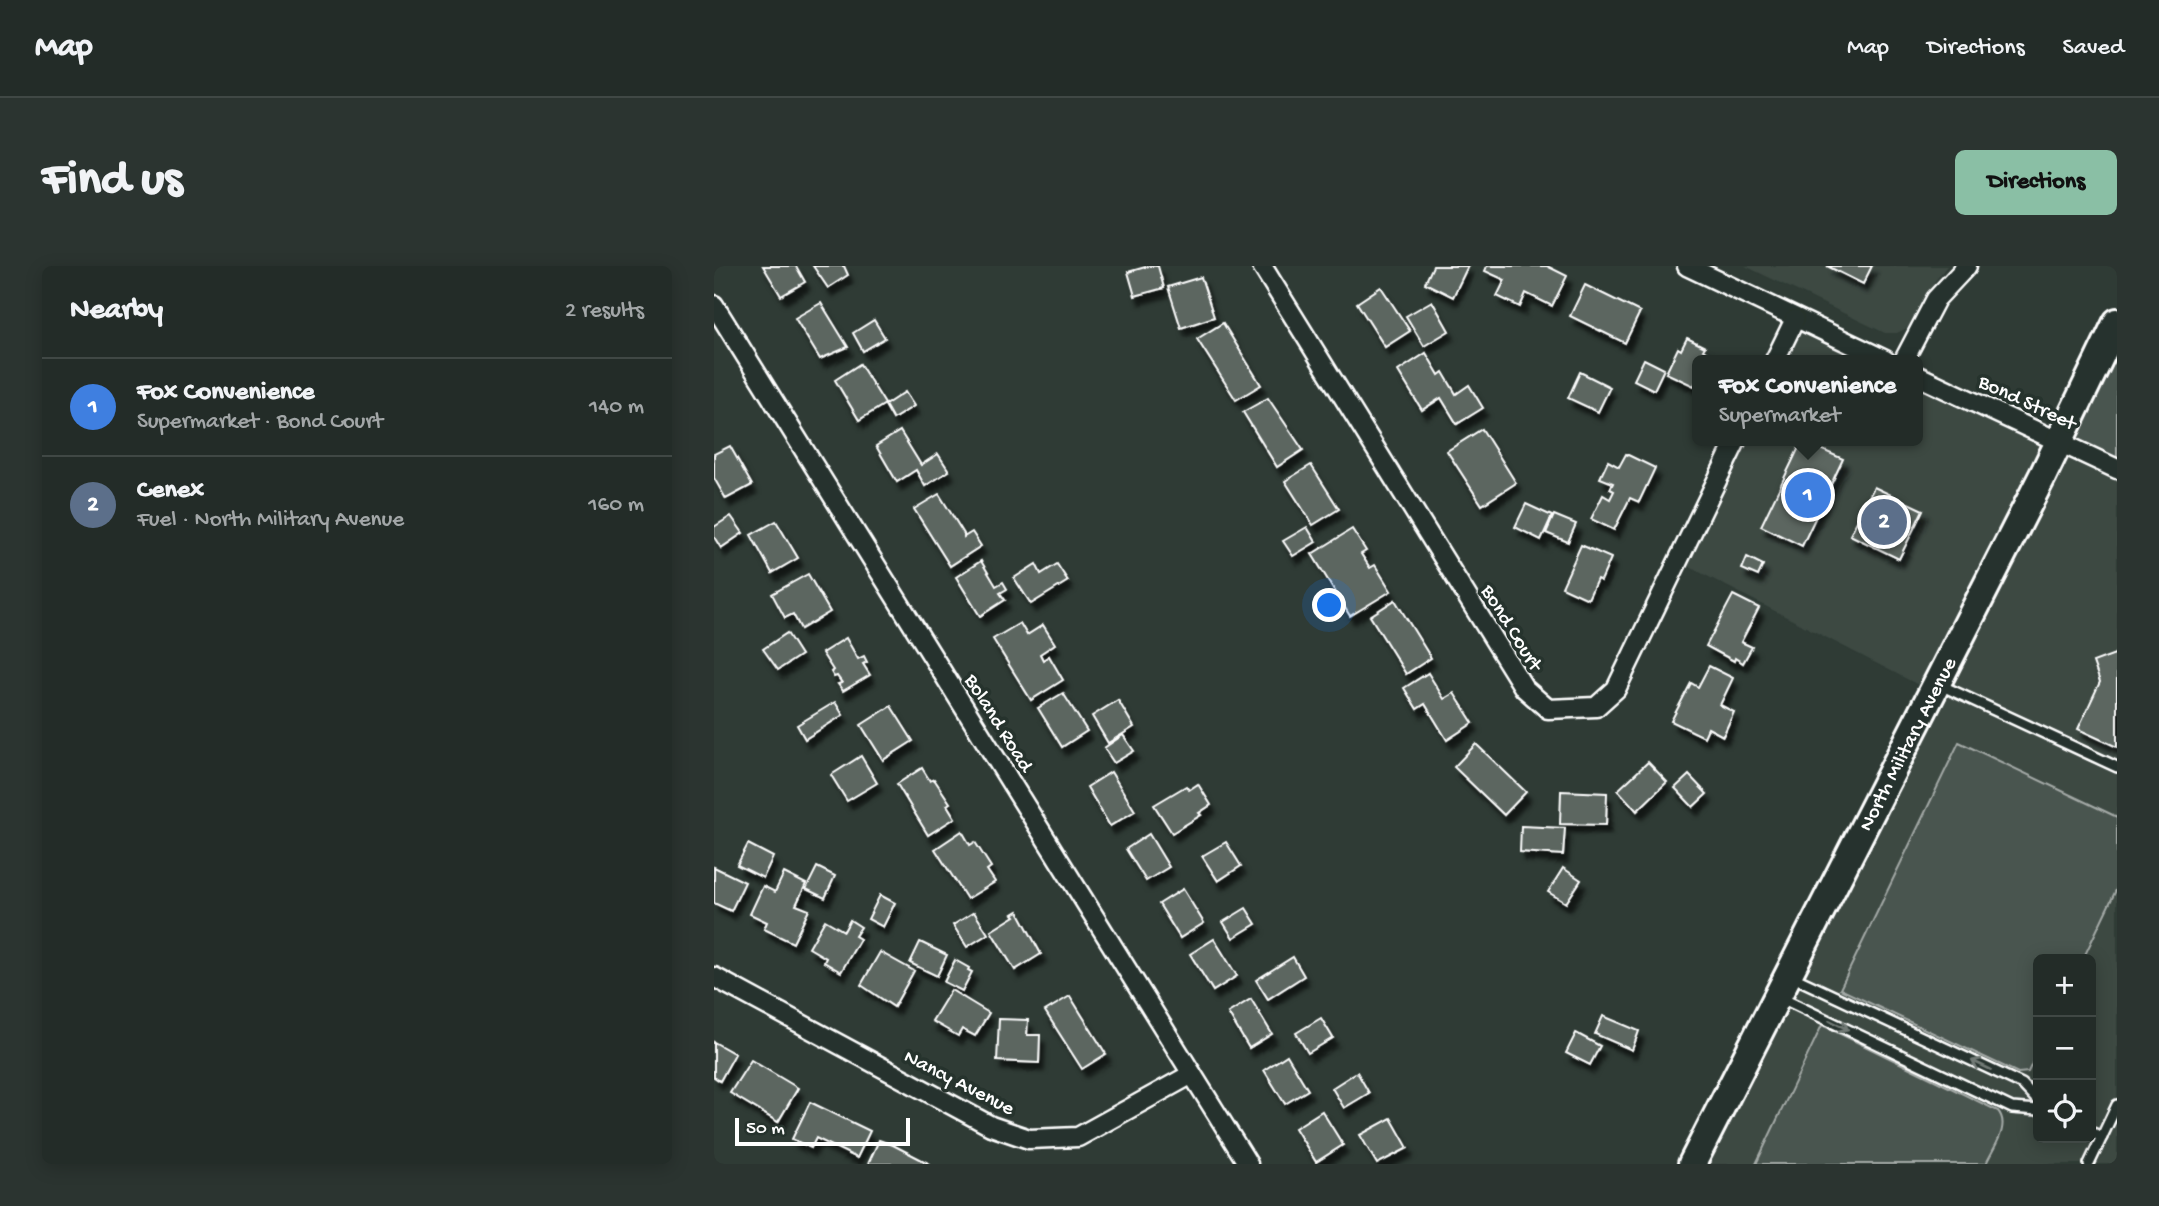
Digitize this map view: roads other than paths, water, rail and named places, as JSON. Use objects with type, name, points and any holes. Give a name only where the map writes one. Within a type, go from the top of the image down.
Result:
[{"type":"main road","name":"North Military Avenue","points":[[1692,1164],[2060,441],[2117,322]]},
{"type":"street","name":"Bond Court","points":[[1262,266],[1524,688],[1548,709],[1596,707],[1616,689],[1734,446]]},
{"type":"street","points":[[1687,266],[1874,355]]},
{"type":"street","points":[[1907,355],[1936,299],[1967,266]]},
{"type":"street","name":"Boland Road","points":[[714,305],[1248,1164]]},
{"type":"street","points":[[1777,355],[1795,319]]},
{"type":"street","name":"Bond Street","points":[[1923,378],[2117,469]]},
{"type":"street","name":"Nancy Avenue","points":[[714,977],[991,1126],[1029,1139],[1078,1138],[1192,1074]]},
{"type":"lane","points":[[1937,683],[2117,767]]},
{"type":"lane","points":[[1783,985],[2022,1084],[2033,1096]]},
{"type":"lane","points":[[1783,985],[2012,1108],[2033,1110]]},
{"type":"lane","points":[[2089,1164],[2117,1105]]},
{"type":"lane","points":[[2096,1134],[2102,1137]]},
{"type":"place","name":"Fox Convenience","points":[[1808,495]]},
{"type":"place","name":"Cenex","points":[[1884,522]]}]
